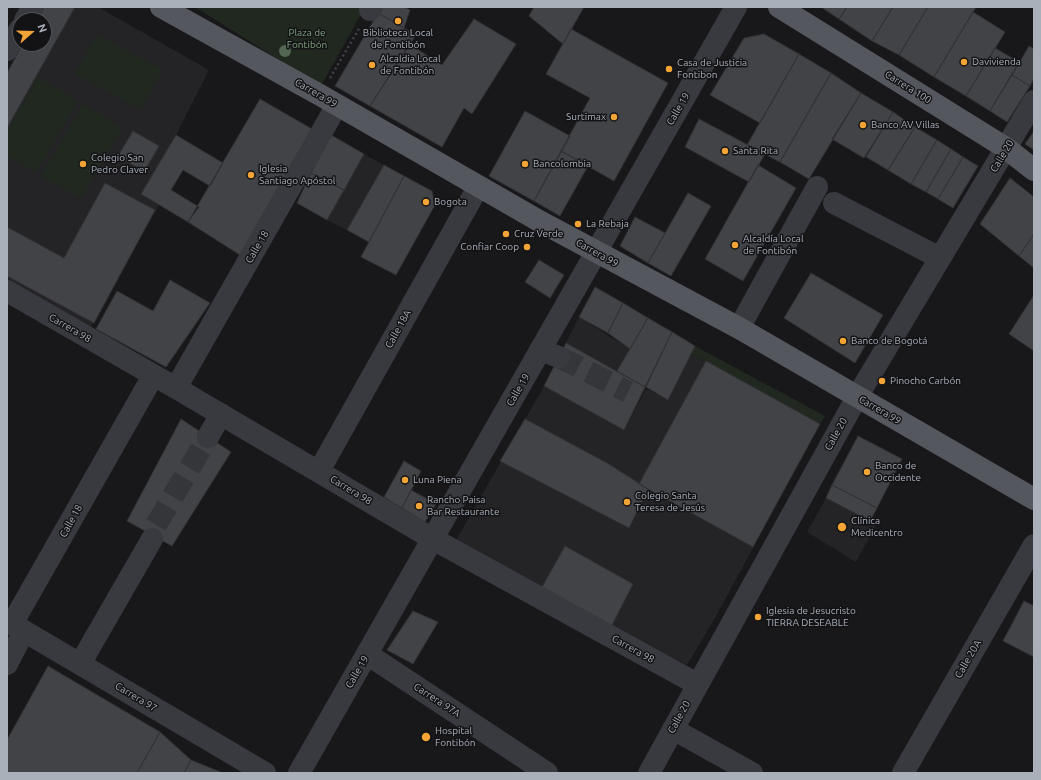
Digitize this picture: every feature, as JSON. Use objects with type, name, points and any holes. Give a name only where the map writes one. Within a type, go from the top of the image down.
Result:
[{"type":"main road","name":"Carrera 99","points":[[161,7],[337,105],[478,187],[739,328],[1034,498]]},
{"type":"main road","name":"Carrera 100","points":[[779,7],[1006,148],[1034,170]]},
{"type":"street","name":"Calle 19","points":[[299,773],[433,539],[550,354],[596,252],[736,7]]},
{"type":"street","name":"Calle 20","points":[[649,773],[857,397],[1034,101]]},
{"type":"street","name":"Calle 18","points":[[176,388],[337,105]]},
{"type":"street","name":"Calle 18A","points":[[319,471],[478,187]]},
{"type":"street","points":[[739,328],[817,187]]},
{"type":"street","points":[[834,203],[940,258]]},
{"type":"street","name":"Carrera 98","points":[[7,291],[319,471],[433,539],[697,684]]},
{"type":"street","name":"Calle 18","points":[[7,664],[14,625],[153,376]]},
{"type":"street","points":[[208,437],[221,414]]},
{"type":"street","points":[[80,664],[152,539]]},
{"type":"street","name":"Calle 20A","points":[[903,773],[1034,545]]},
{"type":"street","name":"Carrera 97","points":[[14,625],[265,773]]},
{"type":"street","name":"Carrera 97A","points":[[367,654],[548,773]]},
{"type":"street","points":[[673,729],[752,773]]},
{"type":"path","points":[[329,80],[371,8]]},
{"type":"shaded area","name":"Colegio San Pedro Claver","points":[[44,7],[98,7],[209,70],[176,135],[141,194],[159,205],[89,330],[7,284],[7,73],[19,52],[52,52],[52,12],[44,12]]},
{"type":"shaded area","points":[[364,154],[384,165],[347,230],[327,220]]},
{"type":"shaded area","points":[[579,317],[630,349],[617,371],[566,343]]},
{"type":"shaded area","name":"Colegio Santa Teresa de Jesús","points":[[691,354],[820,424],[715,618],[687,665],[611,627],[455,542],[544,386],[624,430],[646,389],[668,399]]},
{"type":"shaded area","name":"Clínica Medicentro","points":[[826,498],[877,523],[856,562],[807,532]]},
{"type":"green space","name":"Plaza de Fontibón","points":[[195,7],[365,7],[321,86]]},
{"type":"green space","points":[[97,34],[163,70],[141,110],[75,74]]},
{"type":"green space","points":[[38,77],[78,101],[36,173],[7,156],[7,131]]},
{"type":"green space","points":[[83,104],[123,128],[81,199],[41,176]]},
{"type":"green space","points":[[695,346],[825,416],[820,424],[691,354]]},
{"type":"building","points":[[44,7],[75,7],[52,48],[52,12],[41,12]]},
{"type":"building","name":"Biblioteca Local de Fontibón","points":[[383,7],[404,7],[410,10],[404,28],[378,13]]},
{"type":"building","points":[[534,7],[584,7],[563,44],[529,16]]},
{"type":"building","points":[[821,7],[847,7],[839,19]]},
{"type":"building","points":[[847,7],[893,7],[872,41],[839,19]]},
{"type":"building","points":[[893,7],[928,7],[899,55],[872,41]]},
{"type":"building","points":[[928,7],[976,7],[934,77],[899,55]]},
{"type":"building","name":"Davivienda","points":[[973,12],[1005,32],[966,96],[934,77]]},
{"type":"building","name":"Alcaldia Local de Fontibón","points":[[378,13],[416,35],[370,106],[335,86]]},
{"type":"building","points":[[474,19],[516,44],[472,114],[464,108],[442,147],[370,106],[409,44],[442,65]]},
{"type":"building","name":"Surtimax","points":[[571,29],[668,83],[614,181],[561,151],[590,98],[546,74]]},
{"type":"building","points":[[764,34],[799,54],[760,123],[710,95],[744,38]]},
{"type":"building","points":[[1029,46],[1034,49],[1034,78],[1030,86],[1012,75]]},
{"type":"building","points":[[995,48],[1019,62],[990,111],[966,96]]},
{"type":"building","points":[[19,52],[50,52],[7,128],[7,73]]},
{"type":"building","points":[[799,54],[831,73],[780,162],[747,145]]},
{"type":"building","points":[[831,73],[861,93],[809,179],[780,162]]},
{"type":"building","points":[[1012,75],[1030,86],[1007,122],[990,111]]},
{"type":"building","name":"Banco AV Villas","points":[[861,93],[893,112],[864,158],[832,139]]},
{"type":"building","name":"Iglesia Santiago Apóstol","points":[[260,99],[312,129],[240,255],[188,222]]},
{"type":"building","name":"Bancolombia","points":[[525,111],[570,136],[534,201],[489,176]]},
{"type":"building","points":[[893,112],[915,127],[888,170],[866,157]]},
{"type":"building","name":"Santa Rita","points":[[699,119],[765,154],[749,182],[685,147]]},
{"type":"building","points":[[915,127],[937,140],[911,184],[888,170]]},
{"type":"building","points":[[133,131],[159,146],[144,172],[118,156]]},
{"type":"building","points":[[1034,131],[1034,150],[1025,144]]},
{"type":"building","points":[[176,135],[223,163],[210,186],[183,170],[171,190],[199,207],[188,222],[141,194]]},
{"type":"building","points":[[331,135],[364,154],[344,190],[311,173]]},
{"type":"building","points":[[937,140],[951,149],[926,192],[911,184]]},
{"type":"building","points":[[951,149],[963,157],[938,199],[926,192]]},
{"type":"building","name":"Surtimax","points":[[561,151],[588,166],[560,216],[534,201]]},
{"type":"building","points":[[963,157],[978,166],[953,208],[938,199]]},
{"type":"building","points":[[384,165],[404,176],[369,242],[347,230]]},
{"type":"building","points":[[758,165],[796,188],[743,281],[705,259]]},
{"type":"building","points":[[311,173],[344,190],[327,220],[297,203]]},
{"type":"building","points":[[404,176],[432,191],[435,205],[396,275],[361,257]]},
{"type":"building","points":[[1010,178],[1034,197],[1034,234],[1019,256],[980,224]]},
{"type":"building","points":[[105,183],[155,210],[94,323],[7,276],[7,227],[64,258]]},
{"type":"building","points":[[688,193],[711,206],[671,276],[648,263]]},
{"type":"building","points":[[635,217],[665,233],[648,263],[620,246]]},
{"type":"building","points":[[1034,234],[1034,268],[1019,256]]},
{"type":"building","points":[[539,260],[564,275],[550,298],[525,282]]},
{"type":"building","name":"Banco de Bogotá","points":[[811,273],[883,315],[855,363],[784,318]]},
{"type":"building","points":[[170,280],[210,303],[166,367],[96,329],[117,291],[153,311]]},
{"type":"building","points":[[595,287],[623,303],[608,333],[579,317]]},
{"type":"building","points":[[1034,295],[1034,351],[1009,334]]},
{"type":"building","points":[[623,303],[648,318],[630,349],[608,333]]},
{"type":"building","points":[[648,318],[672,332],[645,387],[617,371]]},
{"type":"building","points":[[672,332],[695,346],[668,400],[646,387]]},
{"type":"building","points":[[566,343],[645,387],[624,430],[544,386]]},
{"type":"building","points":[[706,361],[820,424],[753,547],[639,484]]},
{"type":"building","points":[[181,419],[231,452],[172,546],[127,521]]},
{"type":"building","points":[[525,419],[607,463],[648,489],[629,528],[500,461]]},
{"type":"building","name":"Banco de Occidente","points":[[858,436],[902,459],[877,508],[832,485]]},
{"type":"building","name":"Luna Piena","points":[[404,461],[421,471],[402,508],[384,497]]},
{"type":"building","points":[[832,485],[877,508],[870,521],[826,498]]},
{"type":"building","name":"Rancho Paisa Bar Restaurante","points":[[411,490],[436,504],[425,522],[402,508]]},
{"type":"building","points":[[565,546],[633,584],[611,627],[541,589]]},
{"type":"building","points":[[1024,601],[1034,606],[1034,657],[1003,641]]},
{"type":"building","points":[[413,611],[438,622],[413,664],[387,650]]},
{"type":"building","points":[[48,666],[160,732],[137,773],[7,773],[7,740]]},
{"type":"building","points":[[160,732],[191,760],[184,773],[137,773]]},
{"type":"building","points":[[191,760],[223,773],[184,773]]},
{"type":"tunnel","points":[[559,357],[628,392]]},
{"type":"tunnel","points":[[156,525],[208,437]]},
{"type":"place","name":"Biblioteca Local de Fontibón","points":[[398,21]]},
{"type":"place","name":"Davivienda","points":[[964,62]]},
{"type":"place","name":"Alcaldia Local de Fontibón","points":[[372,65]]},
{"type":"place","name":"Casa de Justicia Fontibon","points":[[669,69]]},
{"type":"place","name":"Surtimax","points":[[614,117]]},
{"type":"place","name":"Banco AV Villas","points":[[863,125]]},
{"type":"place","name":"Santa Rita","points":[[725,151]]},
{"type":"place","name":"Colegio San Pedro Claver","points":[[83,164]]},
{"type":"place","name":"Bancolombia","points":[[525,164]]},
{"type":"place","name":"Iglesia Santiago Apóstol","points":[[251,175]]},
{"type":"place","name":"Bogota","points":[[426,202]]},
{"type":"place","name":"La Rebaja","points":[[578,224]]},
{"type":"place","name":"Cruz Verde","points":[[506,234]]},
{"type":"place","name":"Alcaldía Local de Fontibón","points":[[735,245]]},
{"type":"place","name":"Confiar Coop","points":[[527,247]]},
{"type":"place","name":"Banco de Bogotá","points":[[843,341]]},
{"type":"place","name":"Pinocho Carbón","points":[[882,381]]},
{"type":"place","name":"Banco de Occidente","points":[[867,472]]},
{"type":"place","name":"Luna Piena","points":[[405,480]]},
{"type":"place","name":"Colegio Santa Teresa de Jesús","points":[[627,502]]},
{"type":"place","name":"Rancho Paisa Bar Restaurante","points":[[419,506]]},
{"type":"place","name":"Clínica Medicentro","points":[[842,527]]},
{"type":"place","name":"Iglesia de Jesucristo TIERRA DESEABLE","points":[[758,617]]},
{"type":"place","name":"Hospital Fontibón","points":[[426,737]]}]
